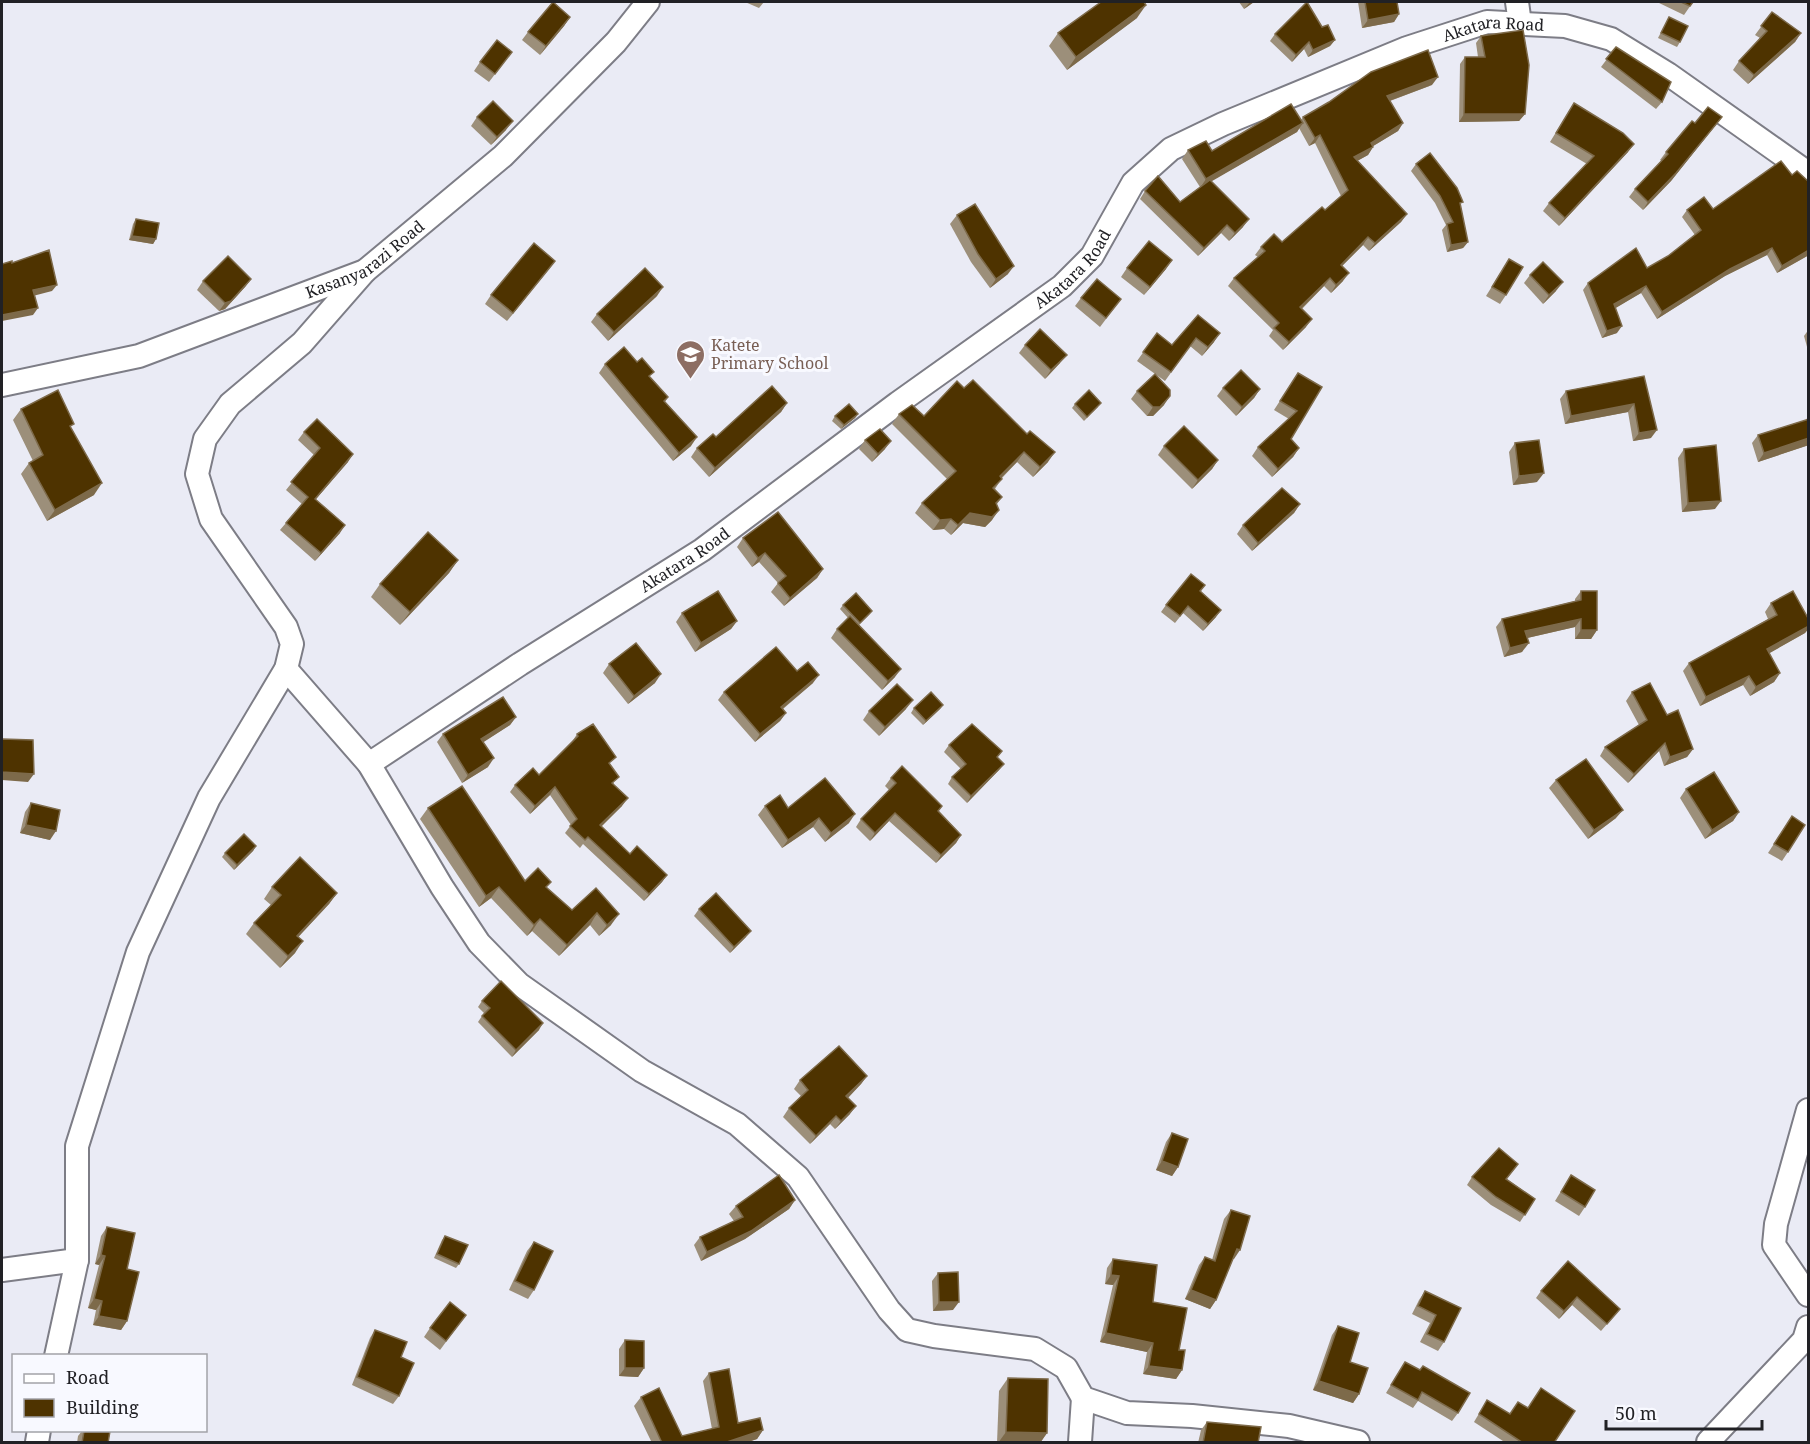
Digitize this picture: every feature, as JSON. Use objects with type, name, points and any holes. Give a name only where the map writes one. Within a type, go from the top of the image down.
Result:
[{"type":"street","name":"Kasanyarazi Road","points":[[2,385],[139,356],[365,271],[503,156],[616,42],[648,2]]},
{"type":"street","name":"Akatara Road","points":[[369,764],[529,658],[702,550],[898,403],[1062,286],[1092,256],[1133,183],[1171,149],[1223,124],[1407,48],[1519,13],[1611,39],[1668,74],[1809,173]]},
{"type":"street","points":[[56,1354],[77,1260],[77,1146],[138,952],[209,798],[286,669],[292,644],[286,627],[211,519],[197,474],[205,439],[230,404],[303,343],[365,271]]},
{"type":"street","points":[[286,669],[369,764],[442,887],[479,943],[519,984],[642,1071],[737,1124],[798,1178],[889,1310],[907,1330],[934,1336],[1035,1349],[1066,1368],[1083,1398],[1080,1443]]},
{"type":"street","points":[[1809,1110],[1776,1224],[1774,1245],[1809,1295]]},
{"type":"street","points":[[2,1270],[77,1260]]},
{"type":"street","points":[[1708,1443],[1804,1340],[1809,1327]]},
{"type":"street","points":[[1083,1398],[1127,1413],[1192,1416],[1289,1426],[1358,1443]]},
{"type":"building","points":[[553,2],[570,17],[546,46],[528,32]]},
{"type":"building","points":[[1101,2],[1144,2],[1146,5],[1076,57],[1058,33]]},
{"type":"building","points":[[1307,2],[1322,27],[1328,25],[1335,40],[1313,50],[1309,42],[1296,55],[1275,34]]},
{"type":"building","points":[[1365,2],[1397,2],[1399,14],[1368,20]]},
{"type":"building","points":[[1681,2],[1693,2],[1690,6]]},
{"type":"building","points":[[1772,12],[1801,33],[1754,75],[1739,61],[1767,31],[1761,26]]},
{"type":"building","points":[[1669,17],[1688,26],[1680,42],[1661,33]]},
{"type":"building","points":[[1523,30],[1529,65],[1525,114],[1464,114],[1465,57],[1485,57],[1481,36]]},
{"type":"building","points":[[497,40],[512,52],[495,74],[480,62]]},
{"type":"building","points":[[1616,47],[1671,82],[1662,102],[1606,59]]},
{"type":"building","points":[[1428,50],[1438,77],[1387,96],[1403,123],[1371,143],[1373,147],[1354,157],[1407,214],[1375,243],[1368,237],[1341,265],[1349,273],[1336,285],[1330,278],[1300,307],[1312,319],[1289,342],[1274,328],[1279,323],[1234,278],[1265,251],[1261,247],[1274,234],[1282,242],[1322,207],[1325,210],[1348,190],[1320,135],[1315,138],[1303,117],[1329,102],[1371,72]]},
{"type":"building","points":[[493,101],[513,121],[497,137],[477,117]]},
{"type":"building","points":[[1574,103],[1623,133],[1634,144],[1565,218],[1549,203],[1594,156],[1556,133]]},
{"type":"building","points":[[1291,104],[1303,123],[1206,179],[1188,150],[1206,141],[1212,151]]},
{"type":"building","points":[[1708,107],[1722,117],[1676,173],[1648,202],[1635,189],[1668,154],[1666,152],[1692,121],[1695,123]]},
{"type":"building","points":[[1430,153],[1457,188],[1463,202],[1460,203],[1468,242],[1451,245],[1447,224],[1453,222],[1440,196],[1416,164]]},
{"type":"building","points":[[1781,161],[1792,175],[1797,171],[1809,182],[1809,250],[1782,266],[1772,248],[1730,269],[1662,312],[1646,286],[1614,304],[1622,326],[1607,331],[1588,283],[1636,248],[1647,268],[1668,256],[1701,230],[1687,210],[1704,197],[1713,209]]},
{"type":"building","points":[[1158,176],[1180,202],[1210,180],[1249,219],[1235,233],[1227,225],[1204,248],[1145,191]]},
{"type":"building","points":[[975,204],[1014,266],[996,279],[978,254],[957,215]]},
{"type":"building","points":[[136,219],[159,223],[156,239],[132,236]]},
{"type":"building","points":[[1149,241],[1172,260],[1150,287],[1127,268]]},
{"type":"building","points":[[534,243],[555,261],[513,313],[491,295]]},
{"type":"building","points":[[49,250],[57,285],[33,290],[38,308],[2,315],[2,264],[12,261],[12,263]]},
{"type":"building","points":[[228,256],[251,279],[231,301],[225,303],[203,281]]},
{"type":"building","points":[[1509,259],[1523,267],[1506,295],[1492,287]]},
{"type":"building","points":[[1543,262],[1563,282],[1549,295],[1530,275]]},
{"type":"building","points":[[645,268],[663,287],[614,332],[597,314]]},
{"type":"building","points":[[1097,279],[1121,299],[1106,318],[1081,298]]},
{"type":"building","points":[[1198,315],[1220,333],[1208,347],[1196,338],[1171,372],[1143,352],[1157,333],[1172,345]]},
{"type":"building","points":[[1040,329],[1067,355],[1051,370],[1025,345]]},
{"type":"building","points":[[624,347],[637,362],[642,358],[654,372],[649,376],[668,397],[664,401],[697,437],[679,453],[605,364]]},
{"type":"building","points":[[1241,370],[1260,389],[1242,407],[1223,388]]},
{"type":"building","points":[[1298,373],[1322,387],[1291,439],[1299,448],[1278,469],[1258,447],[1297,411],[1280,401]]},
{"type":"building","points":[[1155,374],[1170,390],[1170,396],[1160,407],[1153,407],[1137,391]]},
{"type":"building","points":[[1644,376],[1657,430],[1639,433],[1634,404],[1571,416],[1566,391]]},
{"type":"building","points":[[973,380],[1027,434],[1030,431],[1055,452],[1040,467],[1024,452],[1000,476],[1002,479],[993,488],[1002,497],[996,503],[999,510],[992,517],[970,513],[958,525],[951,519],[940,520],[922,503],[956,471],[899,414],[912,405],[924,416],[957,381],[964,388]]},
{"type":"building","points":[[772,386],[787,403],[715,468],[697,448],[713,434],[716,437]]},
{"type":"building","points":[[58,390],[74,424],[70,426],[102,483],[55,510],[29,463],[43,455],[21,409]]},
{"type":"building","points":[[1089,390],[1101,403],[1087,417],[1075,404]]},
{"type":"building","points":[[849,404],[858,414],[844,425],[835,416]]},
{"type":"building","points":[[317,419],[353,454],[315,499],[345,525],[321,553],[286,523],[308,497],[291,482],[320,448],[304,432]]},
{"type":"building","points":[[1809,419],[1809,438],[1764,453],[1758,435]]},
{"type":"building","points":[[1184,426],[1218,460],[1198,480],[1164,446]]},
{"type":"building","points":[[880,429],[891,441],[878,454],[865,440]]},
{"type":"building","points":[[1539,440],[1544,473],[1519,476],[1515,443]]},
{"type":"building","points":[[1716,445],[1721,501],[1688,503],[1684,449]]},
{"type":"building","points":[[1282,488],[1300,504],[1258,543],[1243,525]]},
{"type":"building","points":[[778,512],[823,569],[790,598],[778,583],[786,576],[765,553],[758,558],[743,538]]},
{"type":"building","points":[[428,532],[458,560],[410,612],[380,584]]},
{"type":"building","points":[[1191,574],[1205,585],[1200,591],[1221,610],[1208,624],[1188,606],[1180,616],[1166,605]]},
{"type":"building","points":[[718,591],[737,621],[701,643],[682,613]]},
{"type":"building","points":[[1581,591],[1597,591],[1597,630],[1581,630],[1581,619],[1525,631],[1529,643],[1510,648],[1502,619],[1581,600]]},
{"type":"building","points":[[1793,591],[1809,620],[1809,626],[1767,649],[1780,673],[1756,687],[1749,676],[1706,697],[1689,663],[1777,615],[1771,603]]},
{"type":"building","points":[[856,593],[872,611],[860,623],[843,605]]},
{"type":"building","points":[[850,616],[901,669],[888,681],[837,629]]},
{"type":"building","points":[[636,643],[661,674],[634,696],[609,664]]},
{"type":"building","points":[[776,647],[797,671],[808,662],[819,675],[781,707],[786,713],[760,734],[724,692]]},
{"type":"building","points":[[1650,683],[1667,715],[1678,710],[1693,749],[1670,757],[1665,743],[1634,774],[1605,747],[1647,720],[1632,692]]},
{"type":"building","points":[[897,684],[913,700],[885,727],[869,711]]},
{"type":"building","points":[[931,692],[943,705],[926,721],[914,708]]},
{"type":"building","points":[[503,697],[516,717],[481,739],[494,758],[468,775],[443,734]]},
{"type":"building","points":[[593,724],[616,757],[609,763],[619,777],[612,783],[628,798],[600,825],[630,854],[637,846],[667,875],[649,894],[588,837],[585,840],[570,826],[577,819],[555,787],[535,806],[515,785],[533,768],[539,775],[578,736],[577,734]]},
{"type":"building","points":[[972,724],[1002,751],[997,757],[1004,764],[971,796],[952,777],[966,764],[949,745]]},
{"type":"building","points":[[2,739],[33,740],[34,774],[2,772]]},
{"type":"building","points":[[1586,759],[1623,810],[1594,830],[1556,780]]},
{"type":"building","points":[[902,766],[942,806],[938,811],[961,835],[941,855],[895,813],[875,833],[861,819],[896,783],[891,778]]},
{"type":"building","points":[[1714,772],[1739,812],[1712,830],[1686,789]]},
{"type":"building","points":[[825,778],[855,814],[831,833],[819,818],[788,840],[765,806],[780,795],[788,808]]},
{"type":"building","points":[[462,786],[525,881],[538,868],[551,882],[546,887],[572,910],[596,888],[619,914],[607,925],[597,913],[567,945],[540,919],[534,925],[499,887],[486,896],[428,808]]},
{"type":"building","points":[[31,803],[60,810],[56,831],[26,825]]},
{"type":"building","points":[[1792,816],[1805,825],[1788,852],[1774,844]]},
{"type":"building","points":[[244,834],[256,846],[237,865],[225,853]]},
{"type":"building","points":[[300,857],[337,893],[297,936],[303,941],[288,956],[254,923],[281,895],[272,887]]},
{"type":"building","points":[[716,893],[751,931],[734,947],[699,909]]},
{"type":"building","points":[[501,981],[543,1023],[516,1050],[482,1016],[490,1008],[482,1001]]},
{"type":"building","points":[[839,1046],[867,1076],[846,1096],[856,1106],[841,1121],[836,1116],[816,1136],[789,1108],[808,1090],[800,1080]]},
{"type":"building","points":[[1172,1133],[1188,1139],[1178,1167],[1162,1161]]},
{"type":"building","points":[[1499,1148],[1518,1164],[1506,1179],[1535,1199],[1525,1215],[1496,1197],[1472,1177]]},
{"type":"building","points":[[779,1175],[795,1200],[751,1231],[707,1252],[700,1237],[743,1217],[736,1206]]},
{"type":"building","points":[[1571,1175],[1595,1190],[1585,1207],[1561,1192]]},
{"type":"building","points":[[1231,1210],[1250,1216],[1240,1250],[1237,1249],[1216,1300],[1191,1290],[1205,1257],[1215,1261]]},
{"type":"building","points":[[107,1227],[135,1233],[127,1269],[139,1272],[127,1321],[99,1316],[102,1301],[94,1299],[105,1256],[101,1255]]},
{"type":"building","points":[[445,1236],[468,1245],[459,1264],[437,1254]]},
{"type":"building","points":[[534,1242],[553,1251],[534,1290],[515,1281]]},
{"type":"building","points":[[1113,1259],[1157,1265],[1153,1302],[1187,1308],[1179,1350],[1185,1350],[1182,1370],[1149,1366],[1153,1343],[1106,1333],[1119,1276],[1111,1275]]},
{"type":"building","points":[[1568,1261],[1620,1309],[1607,1324],[1577,1297],[1564,1311],[1541,1291]]},
{"type":"building","points":[[958,1272],[959,1302],[939,1302],[938,1273]]},
{"type":"building","points":[[1425,1291],[1461,1308],[1444,1342],[1427,1334],[1436,1315],[1418,1306]]},
{"type":"building","points":[[450,1302],[466,1315],[446,1341],[430,1328]]},
{"type":"building","points":[[1338,1326],[1359,1333],[1350,1362],[1368,1368],[1359,1394],[1319,1381]]},
{"type":"building","points":[[375,1330],[407,1342],[401,1357],[414,1363],[399,1396],[357,1377]]},
{"type":"building","points":[[625,1340],[644,1341],[644,1368],[625,1368]]},
{"type":"building","points":[[1405,1362],[1420,1370],[1423,1366],[1470,1393],[1458,1413],[1422,1392],[1418,1400],[1391,1385]]},
{"type":"building","points":[[729,1369],[738,1423],[760,1418],[763,1430],[724,1443],[662,1443],[641,1397],[659,1388],[682,1436],[719,1427],[709,1373]]},
{"type":"building","points":[[1008,1378],[1048,1379],[1047,1433],[1006,1432]]},
{"type":"building","points":[[1541,1388],[1575,1411],[1554,1443],[1523,1443],[1479,1414],[1487,1400],[1510,1414],[1518,1402],[1528,1408]]},
{"type":"building","points":[[1207,1422],[1261,1427],[1258,1443],[1203,1443]]},
{"type":"building","points":[[84,1432],[110,1432],[108,1443],[82,1443]]},
{"type":"place","name":"Katete Primary School","points":[[690,380]]}]
